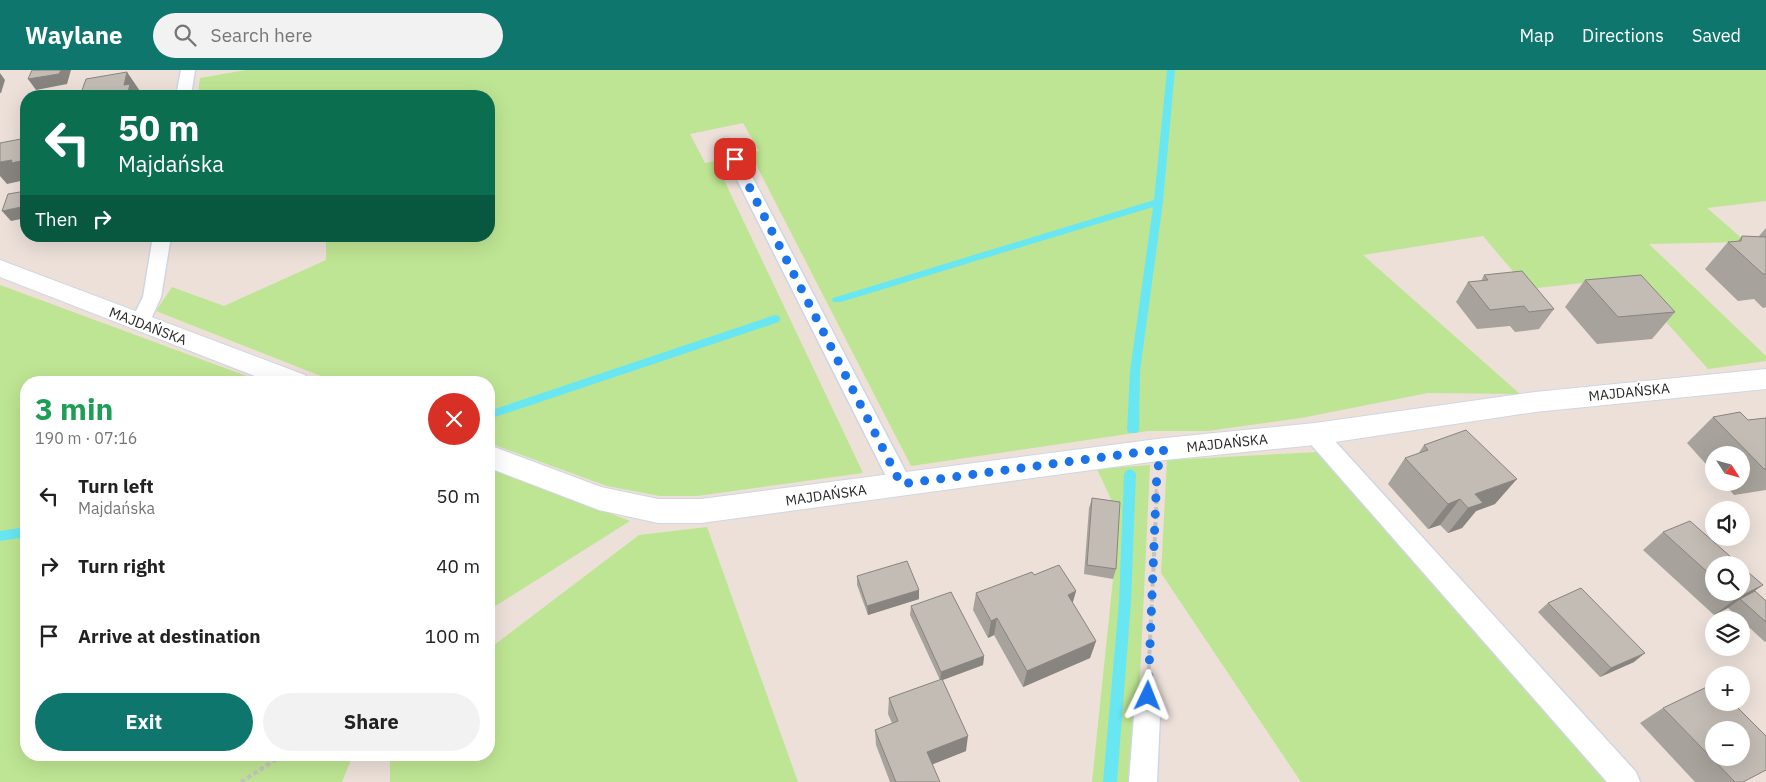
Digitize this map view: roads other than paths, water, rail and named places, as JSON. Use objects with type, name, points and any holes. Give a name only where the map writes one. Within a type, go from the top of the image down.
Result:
[{"type":"street","name":"MAJDAŃSKA","points":[[0,268],[280,376]]},
{"type":"street","name":"MAJDAŃSKA","points":[[495,458],[599,498],[658,511],[702,511],[738,508],[1164,449],[1315,434],[1535,402],[1766,379]]},
{"type":"lane","points":[[185,90],[188,70]]},
{"type":"lane","points":[[726,142],[901,484]]},
{"type":"lane","points":[[140,323],[152,297],[161,242]]},
{"type":"lane","points":[[1315,434],[1626,782]]},
{"type":"lane","points":[[1143,782],[1147,716]]},
{"type":"waterway","points":[[1158,202],[1171,70]]},
{"type":"waterway","points":[[837,300],[1158,202]]},
{"type":"waterway","points":[[1133,430],[1135,371],[1158,202]]},
{"type":"waterway","points":[[495,413],[775,319]]},
{"type":"waterway","points":[[1110,782],[1125,602],[1130,474]]},
{"type":"waterway","points":[[0,536],[20,533]]}]
